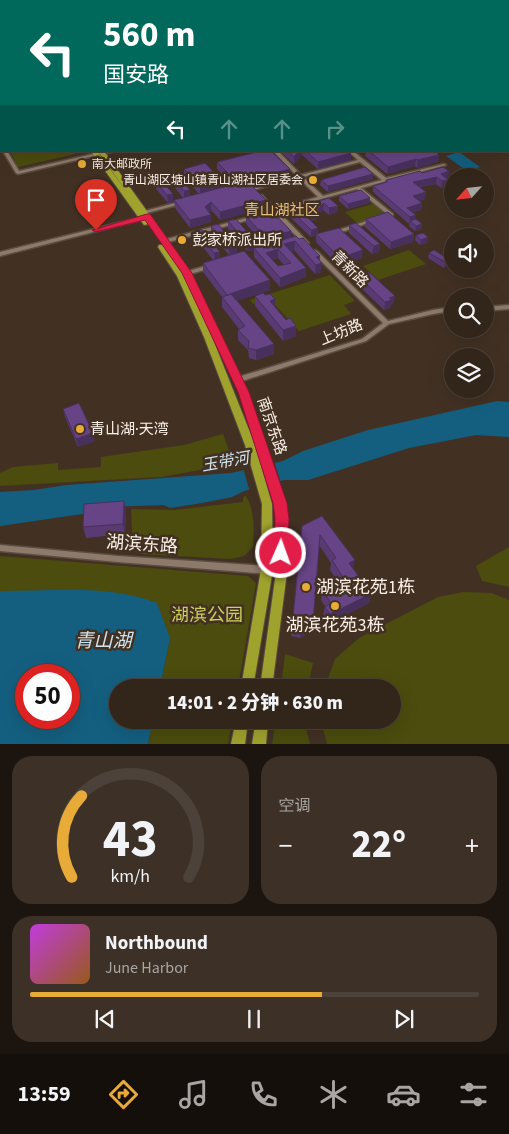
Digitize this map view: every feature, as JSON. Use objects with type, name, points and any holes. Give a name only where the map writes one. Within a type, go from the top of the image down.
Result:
[{"type":"main road","name":"南京东路","points":[[98,153],[143,215],[181,276],[208,337],[256,465],[267,504],[267,569],[249,679]]},
{"type":"main road","name":"南京东路","points":[[143,215],[165,241],[187,273],[243,392],[275,486],[282,519],[281,571],[267,679]]},
{"type":"main road","points":[[238,744],[240,729]]},
{"type":"main road","points":[[259,744],[261,729]]},
{"type":"street","points":[[6,152],[18,173],[98,153]]},
{"type":"street","points":[[276,152],[322,198]]},
{"type":"street","points":[[352,152],[360,157],[384,180]]},
{"type":"street","points":[[0,159],[8,157]]},
{"type":"street","points":[[300,176],[360,157]]},
{"type":"street","points":[[265,214],[444,165]]},
{"type":"street","name":"青新路","points":[[300,176],[251,187],[386,323]]},
{"type":"street","points":[[358,188],[390,215],[384,217]]},
{"type":"street","points":[[0,254],[143,215],[190,200]]},
{"type":"street","points":[[165,241],[256,216]]},
{"type":"street","points":[[330,234],[377,219]]},
{"type":"street","points":[[294,241],[311,240]]},
{"type":"street","points":[[187,273],[216,264]]},
{"type":"street","points":[[494,308],[509,307]]},
{"type":"street","name":"上坊路","points":[[237,380],[364,340],[386,323],[444,311]]},
{"type":"street","name":"湖滨东路","points":[[0,548],[281,571]]},
{"type":"green space","points":[[10,152],[74,152],[75,154],[18,167]]},
{"type":"green space","points":[[376,203],[391,215],[359,225],[345,212]]},
{"type":"green space","points":[[409,250],[426,264],[378,280],[363,266]]},
{"type":"green space","points":[[330,275],[355,301],[344,305],[351,314],[299,331],[272,302],[272,298],[253,304],[250,300]]},
{"type":"green space","points":[[223,434],[234,464],[161,477],[0,486],[0,473],[13,467],[58,463],[58,470],[101,467],[101,457],[184,445]]},
{"type":"green space","points":[[246,496],[252,514],[254,534],[253,547],[244,556],[231,559],[140,554],[133,550],[131,509],[175,510],[243,502],[243,497]]},
{"type":"green space","points":[[509,547],[509,587],[482,581],[476,566]]},
{"type":"green space","name":"湖滨公园","points":[[0,556],[248,576],[256,583],[239,679],[162,679],[170,638],[103,591],[0,591]]},
{"type":"green space","points":[[463,592],[491,593],[509,600],[509,744],[327,744],[323,729],[401,729],[401,679],[328,679],[335,659],[359,638],[438,597]]},
{"type":"green space","points":[[285,654],[313,663],[310,679],[282,679]]},
{"type":"green space","points":[[151,729],[230,729],[228,744],[148,744]]},
{"type":"green space","points":[[274,729],[306,729],[310,744],[272,744]]},
{"type":"water","points":[[459,152],[480,167],[463,168],[446,156]]},
{"type":"water","points":[[497,401],[509,402],[509,437],[476,435],[409,448],[308,480],[284,480],[244,491],[232,497],[202,503],[170,508],[164,505],[108,507],[82,514],[0,526],[0,492],[231,473],[283,461],[303,451],[368,430]]},
{"type":"water","name":"青山湖","points":[[0,591],[99,591],[119,593],[157,603],[170,638],[162,679],[109,679],[109,729],[151,729],[148,744],[0,744]]},
{"type":"pier","points":[[274,461],[281,483],[250,492],[243,468]]},
{"type":"building","points":[[257,152],[272,152],[290,169],[254,178],[248,175],[234,179],[217,162]]},
{"type":"building","points":[[289,152],[298,152],[294,157]]},
{"type":"building","points":[[307,152],[351,153],[318,162]]},
{"type":"building","points":[[370,152],[436,152],[439,155],[416,159],[388,167]]},
{"type":"building","points":[[205,163],[222,181],[200,187],[184,169]]},
{"type":"building","points":[[365,167],[373,174],[328,186],[321,180]]},
{"type":"building","points":[[443,167],[444,173],[441,174],[444,177],[444,181],[437,177],[413,182],[426,192],[413,196],[422,203],[407,208],[416,215],[410,217],[373,186],[387,182],[386,180],[420,171],[422,173]]},
{"type":"building","points":[[174,171],[190,190],[184,191],[168,173]]},
{"type":"building","points":[[158,176],[173,194],[167,195],[152,177]]},
{"type":"building","points":[[247,181],[266,200],[220,212],[211,202],[205,207],[211,215],[190,220],[174,200]]},
{"type":"building","points":[[361,190],[370,198],[348,204],[339,196]]},
{"type":"building","points":[[329,198],[338,206],[329,208],[324,203],[318,209],[320,211],[306,216],[318,228],[311,230],[290,209]]},
{"type":"building","points":[[270,209],[291,231],[266,238],[246,216]]},
{"type":"building","points":[[388,212],[414,234],[391,242],[366,219]]},
{"type":"building","points":[[236,219],[255,241],[247,243],[228,221]]},
{"type":"building","points":[[416,219],[422,224],[416,226],[410,221]]},
{"type":"building","points":[[356,223],[380,244],[374,246],[349,225]]},
{"type":"building","points":[[218,224],[237,247],[229,249],[211,226]]},
{"type":"building","points":[[339,228],[363,250],[340,258],[316,234]]},
{"type":"building","points":[[201,229],[220,252],[214,253],[196,230]]},
{"type":"building","points":[[423,233],[428,237],[421,240],[416,235]]},
{"type":"building","points":[[296,236],[299,239],[303,238],[320,256],[316,257],[322,263],[316,265],[295,241],[284,244],[306,268],[280,278],[254,248]],"holes":[[[278,249],[291,263],[278,266],[266,253]]]},
{"type":"building","points":[[434,250],[444,256],[444,261],[429,253]]},
{"type":"building","points":[[244,251],[270,280],[227,295],[203,263]]},
{"type":"building","points":[[369,272],[395,296],[389,298],[392,300],[385,302],[358,276]]},
{"type":"building","points":[[263,293],[265,295],[270,294],[275,299],[270,301],[286,320],[290,318],[296,326],[283,330],[255,296]]},
{"type":"building","points":[[231,294],[274,344],[256,350],[248,348],[249,341],[238,330],[245,326],[222,297]]},
{"type":"building","name":"青山湖·天湾","points":[[79,403],[93,433],[76,439],[63,409]]},
{"type":"building","points":[[124,501],[123,524],[83,527],[84,504]]},
{"type":"building","points":[[322,516],[355,560],[349,563],[371,594],[330,614],[325,607],[331,603],[322,590],[344,579],[332,560],[336,558],[320,535],[313,622],[301,629],[292,627],[302,526]]},
{"type":"place","name":"南大邮政所","points":[[82,164]]},
{"type":"place","name":"青山湖区塘山镇青山湖社区居委会","points":[[313,180]]},
{"type":"place","name":"彭家桥派出所","points":[[182,240]]},
{"type":"place","name":"青山湖·天湾","points":[[80,429]]},
{"type":"place","name":"湖滨花苑1栋","points":[[306,587]]},
{"type":"place","name":"湖滨花苑3栋","points":[[335,606]]},
{"type":"district","name":"青山湖社区","points":[[282,210]]},
{"type":"route","points":[[96,230],[147,216],[187,273],[243,392],[260,439],[280,503],[282,519],[281,553]]},
{"type":"water label","name":"玉带河","points":[[225,461]]}]
